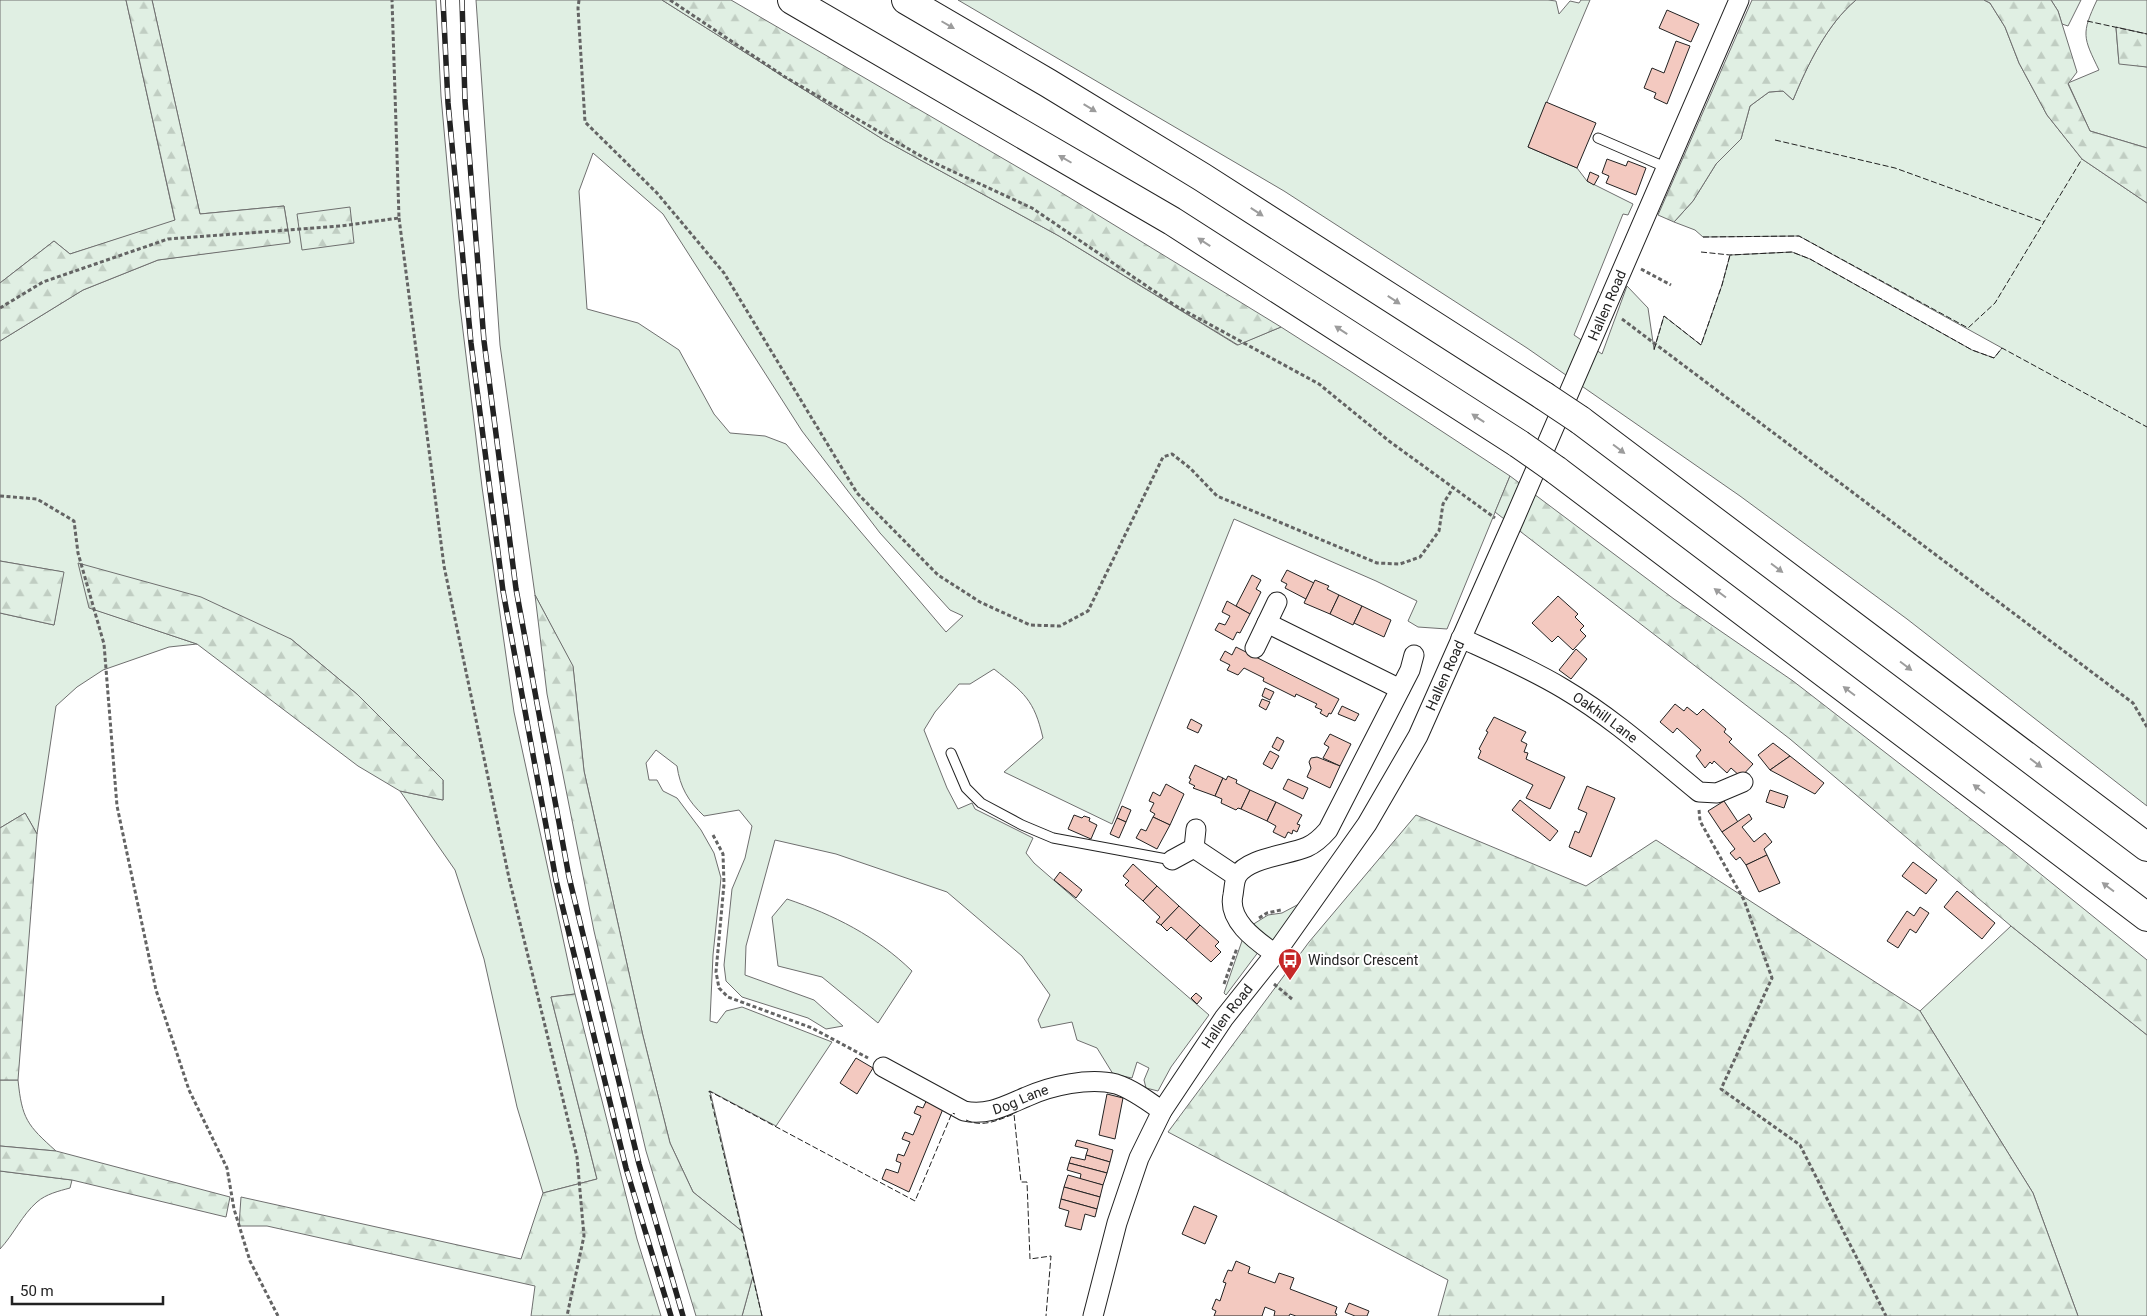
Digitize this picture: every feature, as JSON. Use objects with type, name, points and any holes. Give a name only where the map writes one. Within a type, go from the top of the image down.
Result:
[{"type":"highway","points":[[792,0],[1172,221],[1519,444],[2147,917]]},
{"type":"highway","points":[[906,0],[1048,83],[1202,177],[1580,420],[2147,847]]},
{"type":"street","name":"Hallen Road","points":[[1093,1316],[1117,1223],[1139,1158],[1162,1111],[1224,1018],[1275,954],[1367,824],[1396,777],[1418,736],[1739,0]]},
{"type":"street","points":[[1255,648],[1277,602]]},
{"type":"street","points":[[1267,623],[1400,689]]},
{"type":"street","name":"Oakhill Lane","points":[[1461,638],[1517,663],[1565,689],[1610,719],[1699,792]]},
{"type":"street","points":[[1275,954],[1259,943],[1233,913],[1232,899],[1236,876],[1245,868],[1255,863],[1308,847],[1319,840],[1328,830],[1410,670],[1414,654]]},
{"type":"street","points":[[1699,792],[1717,793],[1743,782]]},
{"type":"street","points":[[1194,848],[1196,829]]},
{"type":"street","points":[[1194,848],[1236,876]]},
{"type":"street","points":[[1172,860],[1194,848]]},
{"type":"street","name":"Dog Lane","points":[[883,1067],[964,1111],[977,1114],[990,1112],[1044,1088],[1076,1083],[1115,1084],[1134,1093],[1162,1111]]},
{"type":"lane","points":[[1598,138],[1665,168]]},
{"type":"lane","points":[[951,753],[966,788],[981,803],[1022,825],[1053,838],[1172,860]]},
{"type":"path","points":[[392,0],[399,218],[444,566],[510,878],[577,1157],[584,1236],[567,1316]]},
{"type":"path","points":[[580,0],[578,8],[584,122],[658,193],[724,272],[857,493],[938,575],[980,602],[1030,625],[1060,626],[1088,611],[1163,457],[1172,454],[1190,468],[1217,496],[1377,563],[1400,564],[1420,556],[1439,531],[1443,504],[1453,488]]},
{"type":"path","points":[[670,0],[786,77],[926,159],[1032,208],[1176,306],[1319,384],[1389,441],[1510,528]]},
{"type":"path","points":[[0,308],[43,282],[168,239],[341,226],[399,218]]},
{"type":"path","points":[[1625,262],[1671,285]]},
{"type":"path","points":[[1606,306],[2133,703],[2147,727]]},
{"type":"path","points":[[0,496],[37,500],[74,521],[78,553],[104,644],[117,806],[156,990],[189,1090],[227,1168],[234,1209],[250,1262],[278,1316]]},
{"type":"path","points":[[1699,792],[1700,821],[1744,900],[1772,978],[1721,1089],[1800,1145],[1886,1316]]},
{"type":"path","points":[[713,835],[723,854],[724,884],[716,972],[719,988],[728,997],[812,1028],[883,1067]]},
{"type":"green space","points":[[0,0],[126,0],[175,221],[70,254],[54,241],[0,283]]},
{"type":"green space","points":[[126,0],[152,0],[200,214],[284,206],[290,243],[158,260],[83,290],[0,341],[0,283],[54,241],[70,254],[175,220]]},
{"type":"green space","points":[[152,0],[436,0],[441,96],[459,298],[482,487],[514,712],[575,994],[551,997],[597,1179],[543,1193],[517,1107],[484,959],[455,870],[400,791],[443,800],[443,780],[358,695],[291,639],[90,608],[197,644],[169,647],[103,670],[77,687],[56,706],[37,834],[25,813],[0,828],[0,613],[54,625],[63,572],[0,561],[0,341],[83,290],[158,260],[290,242],[284,206],[200,214]]},
{"type":"green space","points":[[476,0],[662,0],[884,140],[1059,236],[1237,345],[1281,327],[1510,476],[1447,629],[1418,627],[1408,621],[1417,601],[1234,519],[1112,824],[1004,772],[1043,738],[1036,714],[1031,705],[1013,684],[994,669],[970,684],[959,684],[935,712],[924,730],[947,788],[958,809],[972,803],[975,809],[1033,838],[1026,853],[1034,863],[1209,1015],[1171,1067],[1158,1091],[1146,1088],[1144,1080],[1149,1068],[1137,1062],[1132,1078],[1113,1074],[1097,1048],[1077,1040],[1072,1022],[1041,1028],[1038,1020],[1050,995],[1022,956],[947,892],[836,854],[775,840],[746,946],[745,975],[814,1000],[843,1026],[826,1029],[808,1018],[742,997],[726,981],[724,965],[732,889],[745,858],[752,826],[739,810],[704,816],[693,805],[686,793],[680,781],[677,766],[656,750],[646,763],[649,780],[657,780],[663,791],[677,798],[701,830],[714,853],[721,878],[713,955],[710,1021],[717,1023],[726,1011],[742,1007],[832,1042],[776,1126],[710,1091],[743,1232],[693,1192],[670,1143],[643,1036],[584,771],[573,667],[535,595],[500,345]],"holes":[[[593,153],[663,214],[802,431],[880,533],[950,610],[963,616],[946,632],[786,444],[765,436],[730,433],[714,414],[679,350],[638,323],[587,309],[579,191]]]},
{"type":"green space","points":[[662,0],[731,0],[1057,190],[1281,327],[1238,345],[1059,236],[884,140]]},
{"type":"green space","points":[[958,0],[1548,0],[1556,1],[1559,14],[1570,1],[1579,3],[1581,0],[1590,0],[1528,147],[1577,168],[1587,181],[1633,204],[1628,215],[1623,214],[1574,335],[1602,354],[1627,286],[1648,308],[1654,349],[1664,316],[1701,345],[1722,285],[1730,255],[1792,252],[1810,259],[1972,350],[1994,358],[2002,348],[1799,236],[1703,237],[1695,230],[1674,222],[1693,201],[1716,164],[1741,139],[1750,106],[1769,92],[1783,91],[1793,100],[1811,60],[1827,33],[1856,0],[1984,0],[1990,3],[2005,27],[2019,63],[2047,115],[2082,159],[2147,203],[2147,806],[1907,619],[1740,496],[1527,348],[1284,191]]},
{"type":"green space","points":[[1752,0],[1856,0],[1827,33],[1811,60],[1793,100],[1783,91],[1769,92],[1750,106],[1741,139],[1716,164],[1693,201],[1674,222],[1658,215]]},
{"type":"green space","points":[[1984,0],[2051,0],[2058,11],[2077,72],[2068,84],[2090,131],[2147,148],[2147,203],[2082,159],[2047,115],[2019,63],[2005,27],[1990,3]]},
{"type":"green space","points":[[2051,0],[2081,0],[2068,26],[2062,24],[2058,11]]},
{"type":"green space","points":[[2097,0],[2147,0],[2147,34],[2116,28],[2119,63],[2147,67],[2147,148],[2090,131],[2068,83],[2099,70],[2086,35],[2088,21]]},
{"type":"green space","points":[[2116,27],[2147,34],[2147,67],[2119,64]]},
{"type":"green space","points":[[350,207],[354,243],[302,250],[297,214]]},
{"type":"green space","points":[[1510,476],[1674,599],[1793,681],[2006,846],[2147,960],[2147,1035],[2011,926],[1790,739],[1495,512]]},
{"type":"green space","points":[[0,561],[64,572],[54,625],[0,613]]},
{"type":"green space","points":[[78,563],[201,597],[291,639],[358,695],[443,780],[443,800],[400,791],[358,766],[197,644],[89,608]]},
{"type":"green space","points":[[535,595],[573,666],[584,771],[643,1036],[670,1143],[693,1192],[743,1232],[753,1276],[742,1316],[696,1316],[646,1151],[594,931],[547,694]]},
{"type":"green space","points":[[25,813],[37,834],[18,1080],[0,1080],[0,828]]},
{"type":"green space","points":[[1416,815],[1586,886],[1656,840],[1920,1011],[2033,1193],[2078,1316],[1438,1316],[1448,1280],[1168,1132],[1309,942]]},
{"type":"green space","points":[[787,899],[821,912],[854,928],[884,947],[912,971],[878,1023],[822,977],[778,966],[772,917]]},
{"type":"green space","points":[[1299,904],[1276,947],[1252,925],[1268,915],[1282,913]]},
{"type":"green space","points":[[2011,926],[2147,1035],[2147,1316],[2078,1316],[2033,1193],[1920,1011]]},
{"type":"green space","points":[[1243,938],[1259,951],[1226,995],[1224,993]]},
{"type":"green space","points":[[575,994],[637,1239],[661,1316],[531,1316],[535,1286],[267,1226],[239,1226],[241,1197],[521,1259],[543,1193],[597,1179],[551,997]]},
{"type":"green space","points":[[0,1080],[18,1080],[24,1113],[32,1127],[56,1151],[0,1146]]},
{"type":"green space","points":[[0,1146],[56,1151],[230,1197],[226,1217],[72,1180],[0,1171]]},
{"type":"green space","points":[[0,1171],[72,1180],[70,1188],[48,1195],[37,1202],[0,1249]]},
{"type":"green space","points":[[753,1276],[762,1316],[742,1316]]},
{"type":"building","points":[[1667,10],[1699,24],[1691,42],[1659,28]]},
{"type":"building","points":[[1676,41],[1690,46],[1667,104],[1654,98],[1656,93],[1644,88],[1652,68],[1664,73]]},
{"type":"building","points":[[1546,102],[1596,123],[1577,168],[1528,147]]},
{"type":"building","points":[[1607,159],[1626,166],[1628,161],[1646,168],[1636,195],[1606,183],[1609,176],[1602,173]]},
{"type":"building","points":[[1590,172],[1599,176],[1594,185],[1587,181]]},
{"type":"building","points":[[1287,570],[1314,583],[1306,599],[1285,588],[1287,584],[1281,581]]},
{"type":"building","points":[[1252,575],[1261,580],[1256,589],[1261,592],[1250,614],[1236,606]]},
{"type":"building","points":[[1315,580],[1329,586],[1327,589],[1339,595],[1330,614],[1304,603]]},
{"type":"building","points":[[1339,595],[1362,606],[1353,625],[1330,614]]},
{"type":"building","points":[[1558,596],[1578,614],[1575,617],[1584,626],[1580,630],[1586,636],[1573,650],[1558,636],[1552,642],[1532,623]]},
{"type":"building","points":[[1227,601],[1250,614],[1240,633],[1237,632],[1233,640],[1215,630],[1219,623],[1225,625],[1230,616],[1222,612]]},
{"type":"building","points":[[1362,606],[1391,620],[1384,637],[1354,623]]},
{"type":"building","points":[[1236,647],[1339,699],[1331,714],[1329,713],[1327,717],[1320,713],[1322,710],[1315,707],[1317,704],[1296,694],[1295,697],[1263,681],[1264,678],[1244,668],[1238,675],[1227,670],[1230,665],[1220,660],[1225,651],[1232,655]]},
{"type":"building","points":[[1576,649],[1587,659],[1571,679],[1559,670]]},
{"type":"building","points":[[1265,688],[1274,692],[1270,700],[1262,696]]},
{"type":"building","points":[[1262,699],[1270,702],[1266,710],[1259,706]]},
{"type":"building","points":[[1675,704],[1684,711],[1687,707],[1697,715],[1703,709],[1726,729],[1724,732],[1732,739],[1729,742],[1753,764],[1741,777],[1731,768],[1727,773],[1714,761],[1712,764],[1710,762],[1705,768],[1696,756],[1701,750],[1677,728],[1673,733],[1660,722]]},
{"type":"building","points":[[1342,706],[1359,714],[1355,721],[1338,714]]},
{"type":"building","points":[[1494,717],[1526,732],[1521,741],[1527,744],[1524,752],[1528,753],[1526,759],[1565,777],[1550,809],[1526,798],[1533,785],[1478,758],[1481,751],[1479,749],[1488,732],[1486,731]]},
{"type":"building","points":[[1191,719],[1202,725],[1198,733],[1187,728]]},
{"type":"building","points":[[1330,734],[1351,744],[1340,766],[1323,758],[1329,747],[1324,744]]},
{"type":"building","points":[[1277,737],[1284,741],[1279,751],[1272,747]]},
{"type":"building","points":[[1773,743],[1790,756],[1770,770],[1758,755]]},
{"type":"building","points":[[1270,751],[1279,756],[1272,769],[1263,764]]},
{"type":"building","points":[[1790,756],[1824,783],[1815,794],[1770,770]]},
{"type":"building","points":[[1317,757],[1340,766],[1330,788],[1307,777],[1311,768],[1309,762],[1311,758]]},
{"type":"building","points":[[1195,765],[1223,778],[1215,796],[1193,788],[1195,786],[1189,783],[1191,779],[1189,778]]},
{"type":"building","points":[[1228,776],[1237,780],[1236,783],[1250,790],[1241,809],[1238,808],[1236,810],[1221,803],[1222,799],[1215,796],[1223,778],[1226,780]]},
{"type":"building","points":[[1288,779],[1308,788],[1303,799],[1283,789]]},
{"type":"building","points":[[1166,784],[1184,794],[1170,825],[1153,817],[1155,814],[1150,811],[1154,803],[1149,801],[1153,792],[1160,796]]},
{"type":"building","points":[[1587,786],[1615,798],[1591,857],[1569,847],[1575,831],[1579,833],[1587,813],[1578,809]]},
{"type":"building","points":[[1250,790],[1276,802],[1267,821],[1241,809]]},
{"type":"building","points":[[1770,790],[1788,796],[1784,808],[1766,802]]},
{"type":"building","points":[[1520,800],[1558,831],[1550,841],[1512,810]]},
{"type":"building","points":[[1724,801],[1738,822],[1722,832],[1708,811]]},
{"type":"building","points":[[1276,802],[1302,815],[1297,824],[1300,825],[1297,832],[1293,830],[1292,834],[1288,832],[1285,838],[1273,832],[1276,826],[1267,821]]},
{"type":"building","points":[[1122,806],[1131,810],[1126,822],[1117,818]]},
{"type":"building","points":[[1749,814],[1752,819],[1742,827],[1754,842],[1765,833],[1772,842],[1764,849],[1767,855],[1746,865],[1740,857],[1736,860],[1730,853],[1735,849],[1722,832]]},
{"type":"building","points":[[1074,815],[1090,818],[1089,821],[1097,825],[1091,839],[1068,829]]},
{"type":"building","points":[[1153,817],[1170,825],[1157,849],[1136,838],[1141,829],[1146,831]]},
{"type":"building","points":[[1117,818],[1126,822],[1119,838],[1110,834]]},
{"type":"building","points":[[1767,855],[1780,883],[1759,892],[1746,865]]},
{"type":"building","points":[[1913,862],[1937,880],[1926,894],[1902,876]]},
{"type":"building","points":[[1133,864],[1157,886],[1143,901],[1125,885],[1129,881],[1123,876]]},
{"type":"building","points":[[1060,872],[1082,890],[1076,898],[1054,880]]},
{"type":"building","points":[[1157,886],[1179,906],[1161,925],[1156,922],[1160,917],[1143,901]]},
{"type":"building","points":[[1957,891],[1995,923],[1982,939],[1944,907]]},
{"type":"building","points":[[1179,906],[1200,925],[1186,940],[1171,927],[1167,931],[1161,925]]},
{"type":"building","points":[[1920,907],[1929,913],[1916,933],[1910,929],[1898,948],[1887,941],[1907,911],[1914,916]]},
{"type":"building","points":[[1200,925],[1219,942],[1215,946],[1221,952],[1211,962],[1186,940]]},
{"type":"building","points":[[1196,993],[1202,998],[1197,1004],[1191,998]]},
{"type":"building","points":[[856,1058],[873,1068],[857,1094],[840,1083]]},
{"type":"building","points":[[1107,1094],[1123,1098],[1115,1139],[1099,1135]]},
{"type":"building","points":[[928,1097],[945,1104],[909,1192],[882,1179],[886,1169],[898,1173],[901,1163],[896,1161],[898,1154],[904,1156],[910,1142],[902,1139],[905,1132],[913,1135],[921,1116],[914,1113],[917,1106],[923,1108]]},
{"type":"building","points":[[1077,1140],[1113,1150],[1110,1162],[1086,1155],[1088,1149],[1075,1146]]},
{"type":"building","points":[[1086,1155],[1110,1162],[1107,1173],[1069,1163],[1071,1157],[1085,1160]]},
{"type":"building","points":[[1069,1163],[1107,1173],[1103,1185],[1080,1179],[1081,1174],[1067,1170]]},
{"type":"building","points":[[1068,1175],[1103,1185],[1100,1197],[1064,1187]]},
{"type":"building","points":[[1064,1187],[1100,1197],[1097,1209],[1061,1199]]},
{"type":"building","points":[[1061,1199],[1097,1209],[1095,1217],[1085,1214],[1081,1230],[1065,1226],[1069,1211],[1059,1208]]},
{"type":"building","points":[[1194,1206],[1217,1216],[1205,1244],[1182,1234]]},
{"type":"building","points":[[1236,1261],[1250,1267],[1248,1273],[1275,1283],[1279,1273],[1294,1278],[1290,1289],[1337,1307],[1336,1316],[1296,1316],[1290,1314],[1289,1316],[1274,1316],[1275,1311],[1265,1307],[1262,1316],[1214,1316],[1216,1311],[1212,1309],[1216,1299],[1220,1301],[1226,1283],[1223,1282],[1228,1270],[1232,1271]]},
{"type":"building","points":[[1349,1303],[1369,1311],[1367,1316],[1355,1316],[1345,1312]]},
{"type":"railway","points":[[443,0],[448,103],[471,343],[503,591],[556,880],[626,1168],[671,1316]]},
{"type":"railway","points":[[462,0],[465,101],[484,341],[516,589],[569,877],[639,1164],[683,1316]]},
{"type":"fence","points":[[2087,21],[2147,34]]},
{"type":"fence","points":[[1775,140],[1895,168],[2044,222]]},
{"type":"fence","points":[[1703,237],[1799,236],[1968,328],[1995,303],[2082,159]]},
{"type":"fence","points":[[1701,252],[1730,255],[1792,252],[1810,259],[1972,350],[1994,358],[2002,348],[2147,427]]},
{"type":"fence","points":[[1654,350],[1664,316],[1701,345],[1722,285],[1730,255]]},
{"type":"fence","points":[[762,1316],[709,1091],[915,1201],[952,1113],[955,1114]]},
{"type":"fence","points":[[966,1120],[984,1123],[996,1121],[1014,1114],[1021,1182],[1027,1182],[1030,1259],[1051,1256],[1046,1316]]},
{"type":"place","name":"Windsor Crescent","points":[[1290,981]]}]
